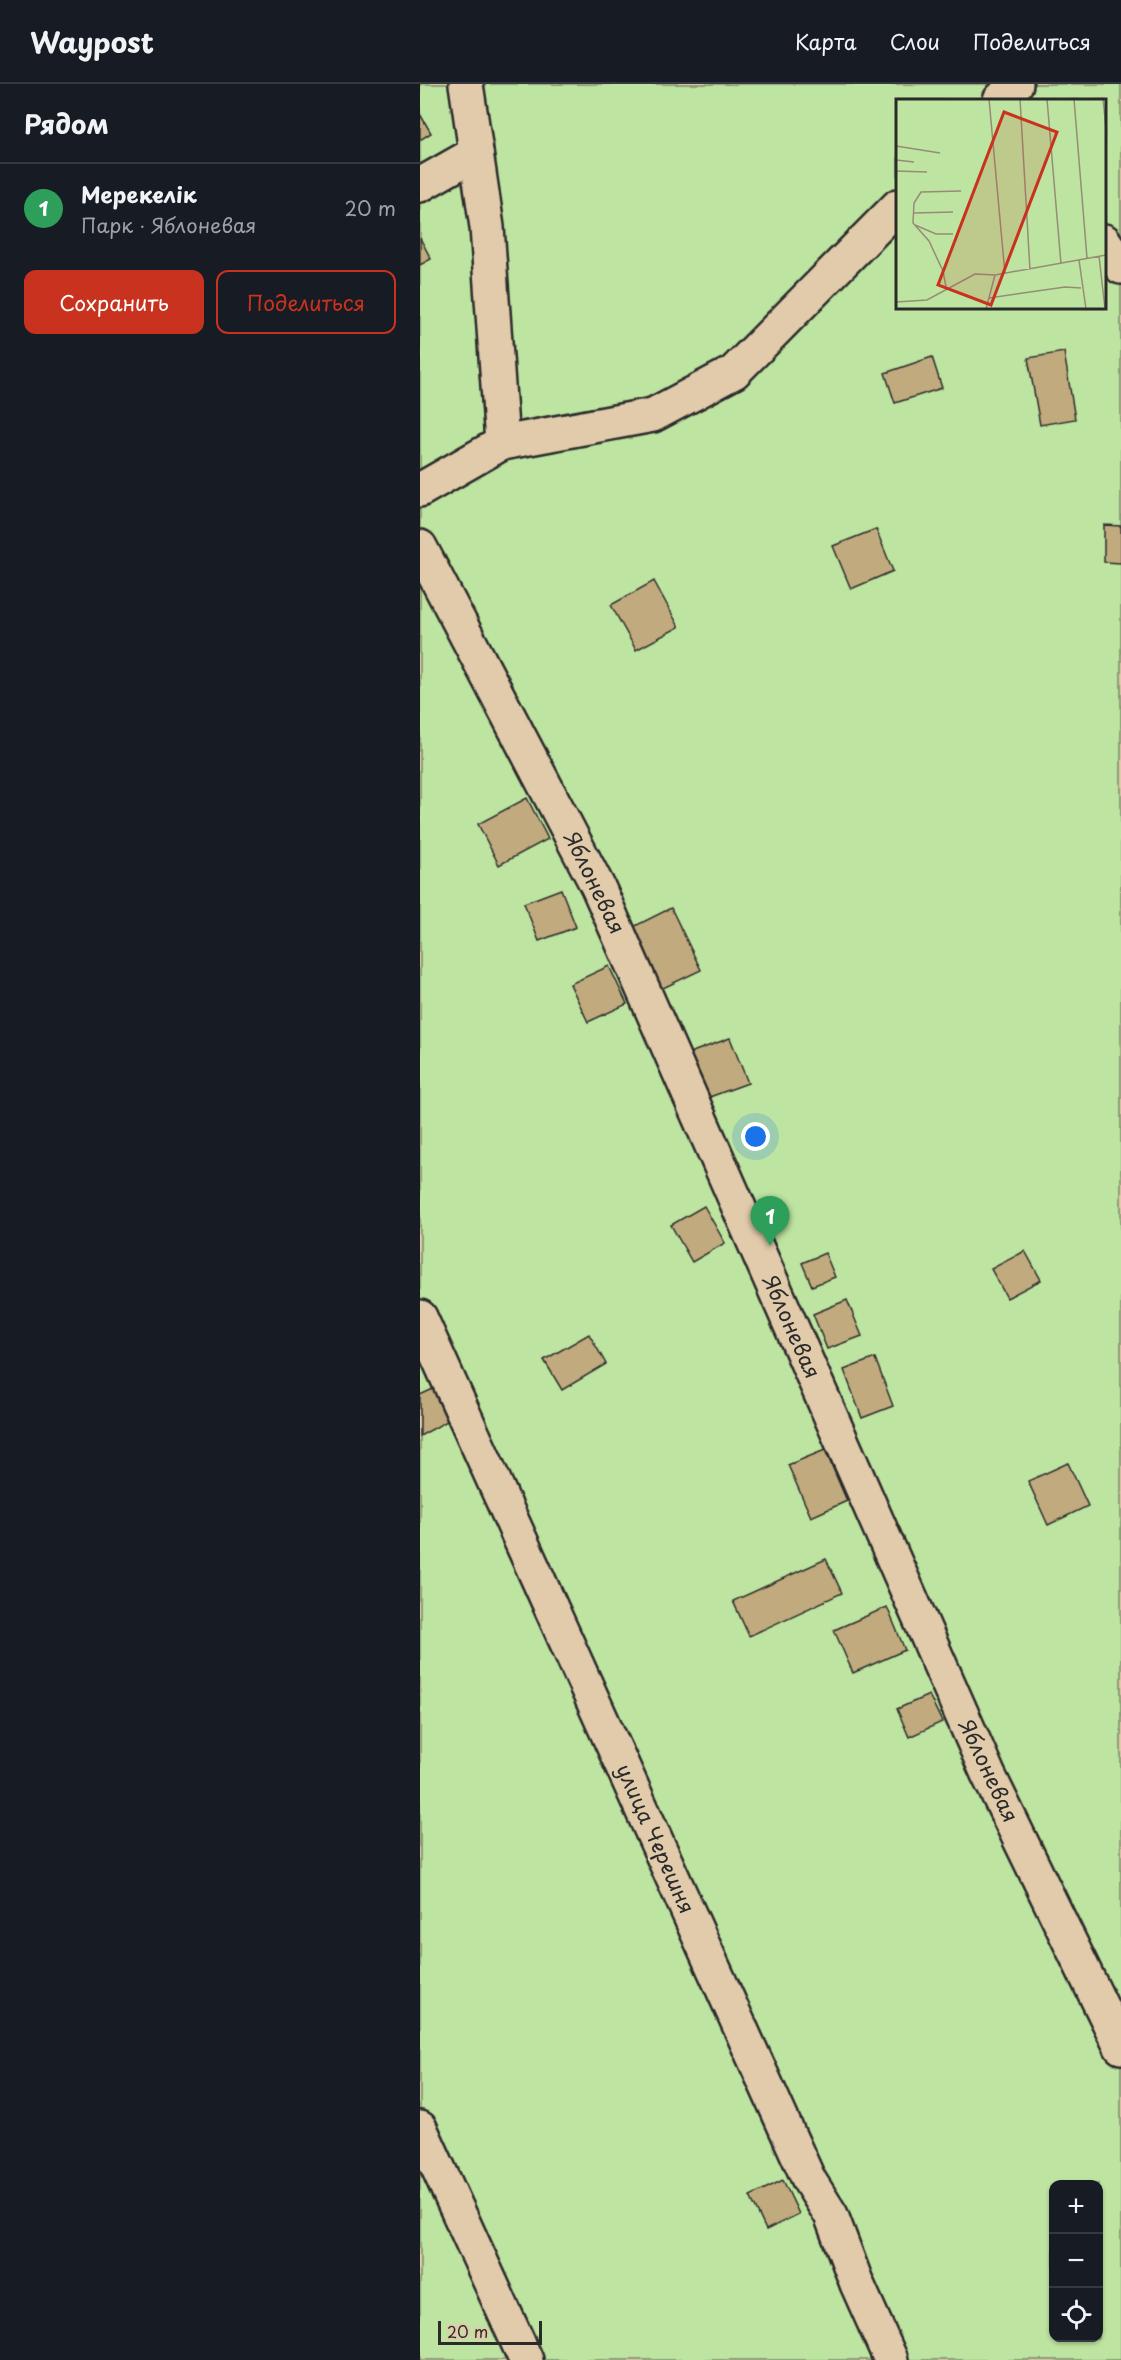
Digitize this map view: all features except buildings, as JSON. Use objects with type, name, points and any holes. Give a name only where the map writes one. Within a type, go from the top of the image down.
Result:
[{"type":"street","points":[[466,84],[487,227],[502,443]]},
{"type":"street","points":[[420,184],[476,153]]},
{"type":"street","points":[[420,490],[502,443],[653,415],[734,372],[896,207]]},
{"type":"street","points":[[1106,244],[1121,267]]},
{"type":"street","name":"Яблоневая","points":[[420,547],[598,887],[988,1774],[1121,2047]]},
{"type":"street","name":"улица Черешня","points":[[420,1317],[804,2169],[831,2216],[856,2284],[891,2360]]},
{"type":"street","points":[[420,2128],[526,2360]]},
{"type":"green space","points":[[420,84],[1121,84],[1121,2360],[420,2360]]},
{"type":"place","name":"Мерекелік","points":[[770,1246]]}]
